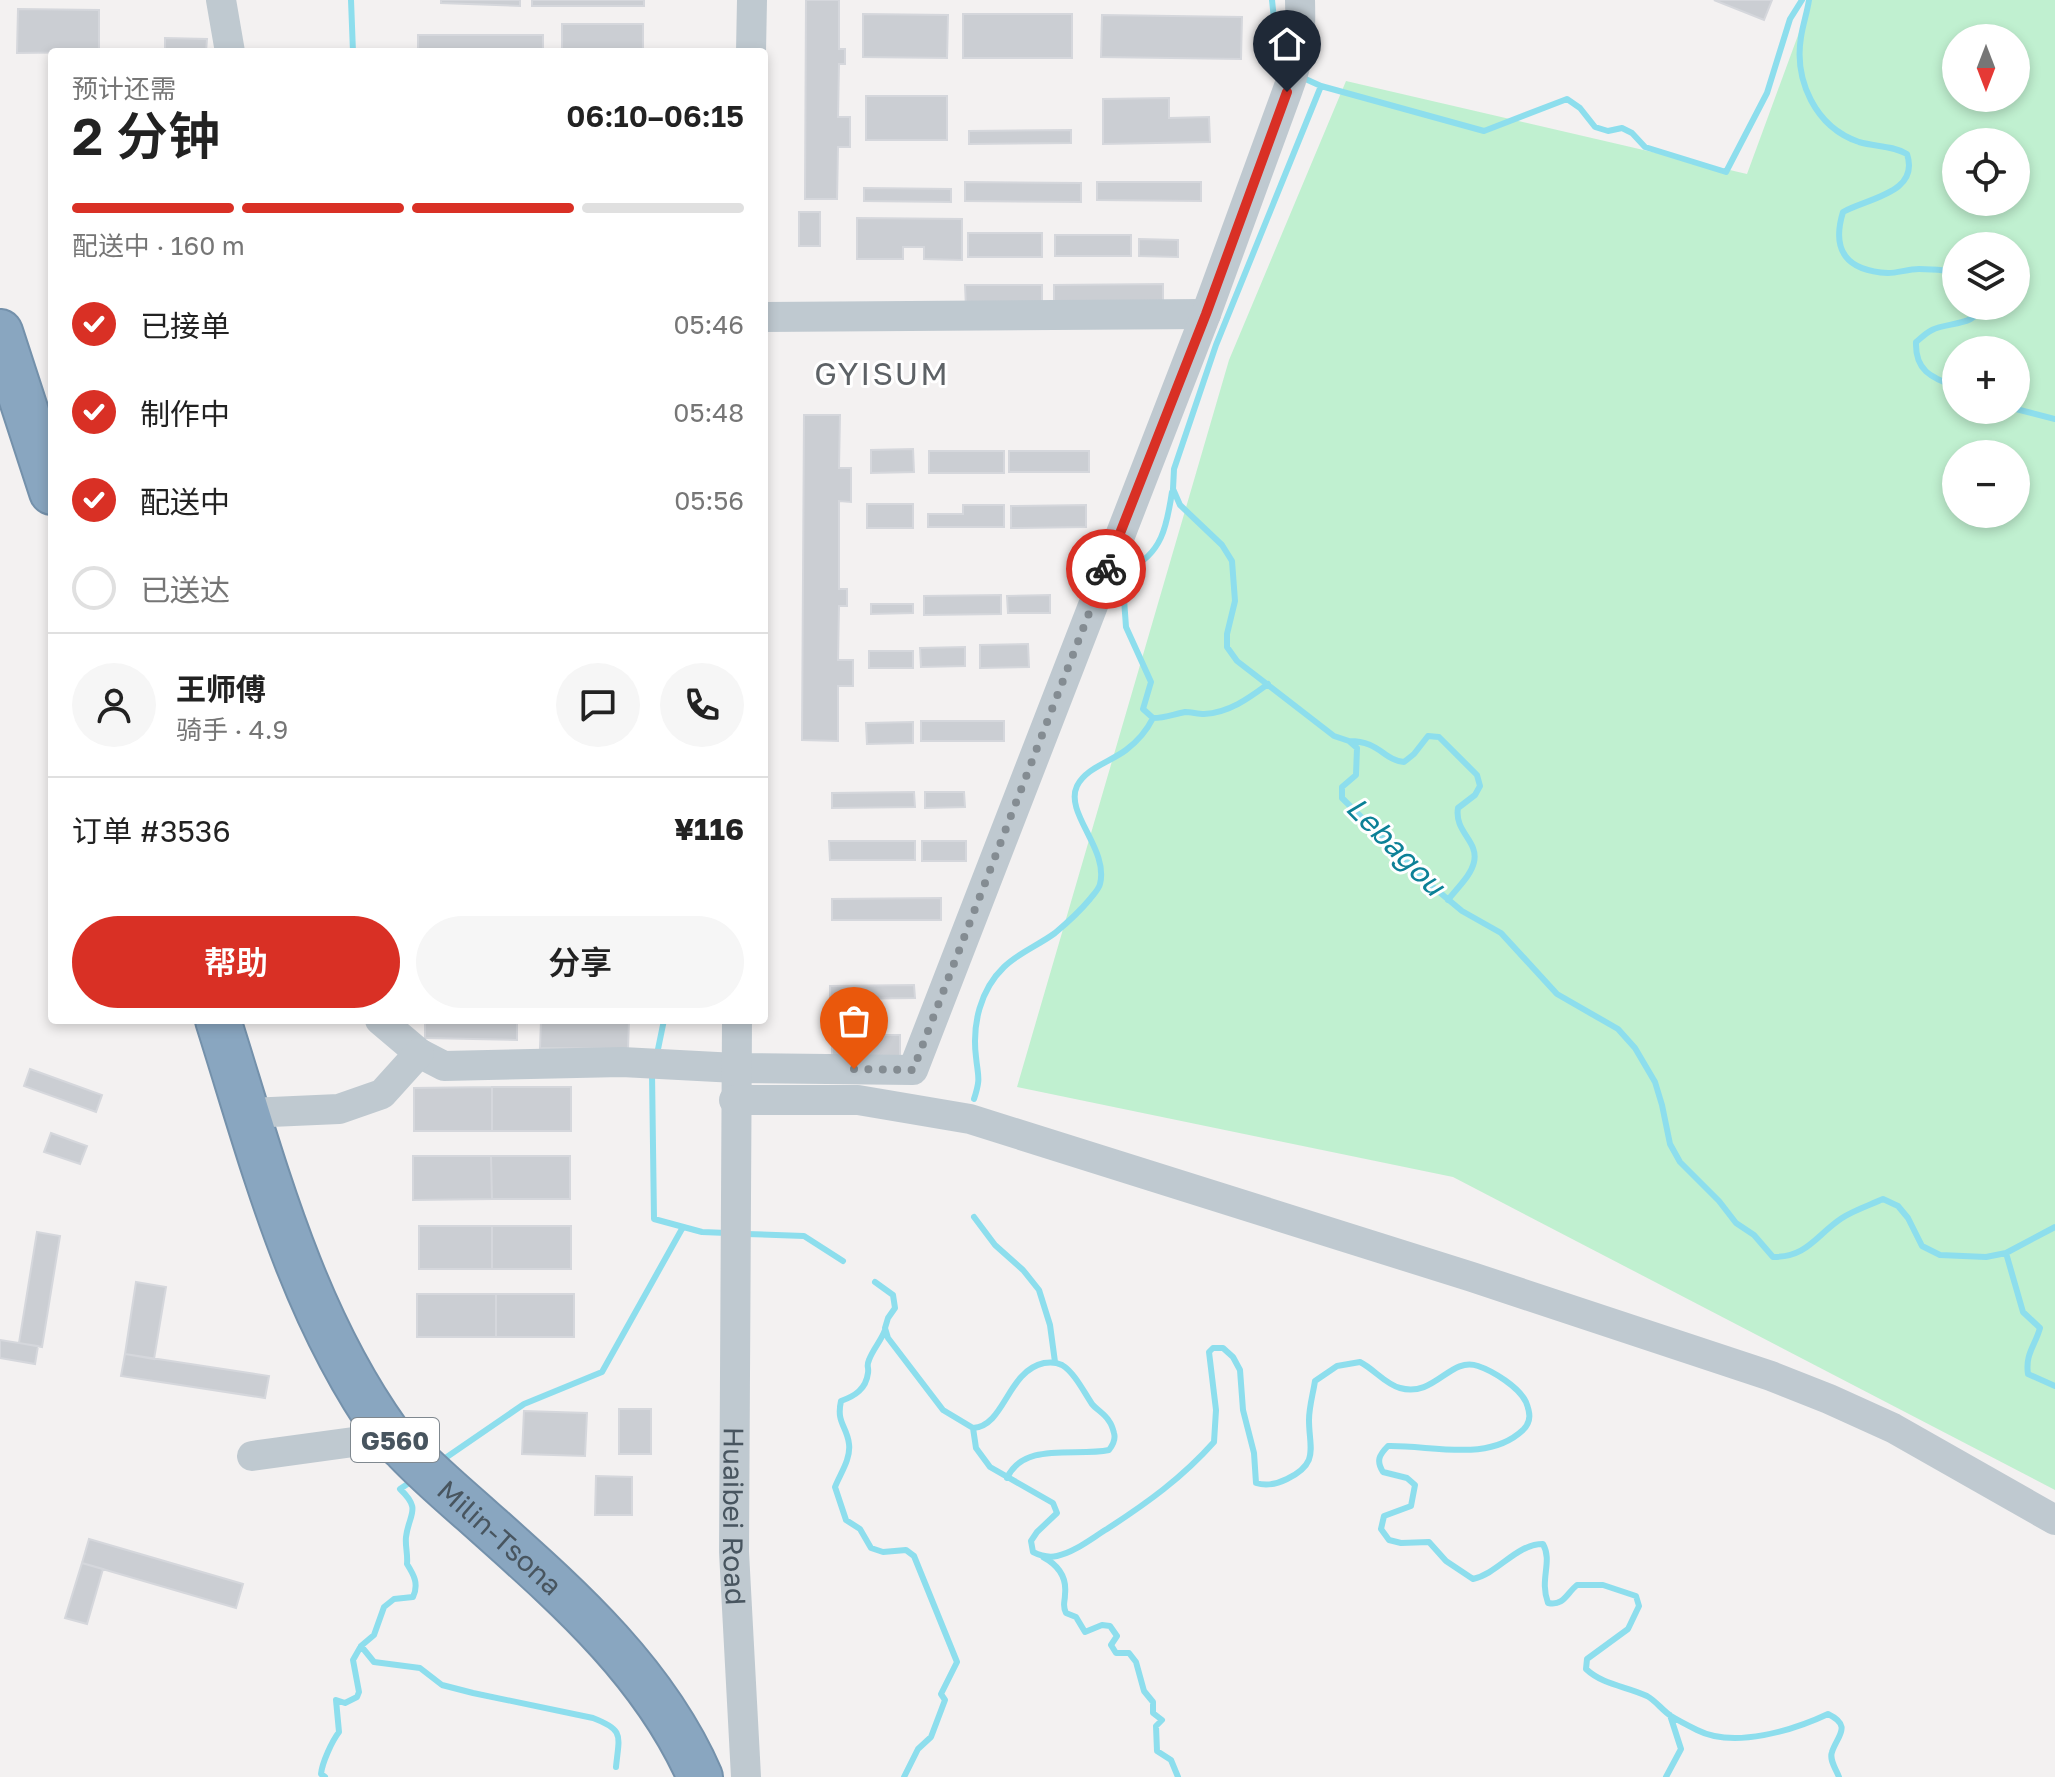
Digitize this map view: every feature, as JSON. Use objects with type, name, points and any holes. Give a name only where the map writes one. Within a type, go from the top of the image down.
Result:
[{"type":"highway","points":[[0,332],[48,473]]},
{"type":"highway","name":"Milin-Tsona","points":[[219,1024],[282,1223],[314,1304],[346,1365],[390,1437],[564,1594],[626,1658],[658,1700],[690,1753],[700,1777]]},
{"type":"street","points":[[221,0],[229,48]]},
{"type":"street","points":[[751,48],[752,0]]},
{"type":"street","points":[[385,1024],[419,1053],[444,1066],[622,1062],[736,1068],[913,1070],[1206,314],[1298,62],[1302,38],[1300,0]]},
{"type":"street","points":[[768,317],[1206,314]]},
{"type":"street","points":[[737,1024],[734,1100],[858,1100],[970,1119],[1472,1277],[1771,1376],[1829,1399],[1893,1428],[2055,1520]]},
{"type":"street","points":[[248,1113],[339,1109],[382,1094],[419,1053]]},
{"type":"street","name":"Huaibei Road","points":[[734,1100],[734,1552],[746,1777]]},
{"type":"street","points":[[252,1456],[390,1437]]},
{"type":"green space","points":[[1811,0],[2055,0],[2055,1490],[1453,1177],[1017,1087],[1229,360],[1346,81],[1747,174]]},
{"type":"building","points":[[441,0],[520,0],[520,6],[441,3]]},
{"type":"building","points":[[532,0],[644,0],[644,6],[532,6]]},
{"type":"building","points":[[806,0],[839,0],[839,49],[845,49],[845,64],[839,64],[838,117],[850,117],[850,147],[838,147],[837,199],[805,199]]},
{"type":"building","points":[[1714,0],[1772,0],[1764,20]]},
{"type":"building","points":[[18,9],[99,10],[99,48],[48,48],[48,53],[17,53]]},
{"type":"building","points":[[863,14],[948,15],[947,58],[863,57]]},
{"type":"building","points":[[963,14],[1072,14],[1072,58],[963,58]]},
{"type":"building","points":[[1102,15],[1242,17],[1241,59],[1101,57]]},
{"type":"building","points":[[562,24],[643,24],[643,48],[562,48]]},
{"type":"building","points":[[418,35],[543,35],[543,48],[418,48]]},
{"type":"building","points":[[165,38],[207,39],[206,48],[165,48]]},
{"type":"building","points":[[866,96],[947,96],[947,140],[866,140]]},
{"type":"building","points":[[1169,98],[1169,118],[1209,117],[1210,142],[1103,144],[1103,99]]},
{"type":"building","points":[[1071,130],[1071,143],[969,144],[969,131]]},
{"type":"building","points":[[965,182],[1081,183],[1081,202],[965,201]]},
{"type":"building","points":[[1097,182],[1201,182],[1201,201],[1097,200]]},
{"type":"building","points":[[864,188],[951,189],[951,202],[864,201]]},
{"type":"building","points":[[799,212],[820,212],[820,246],[799,246]]},
{"type":"building","points":[[857,218],[962,219],[962,260],[924,259],[924,247],[903,247],[903,259],[857,259]]},
{"type":"building","points":[[968,233],[1042,233],[1042,257],[968,257]]},
{"type":"building","points":[[1055,235],[1131,235],[1131,256],[1055,256]]},
{"type":"building","points":[[1139,239],[1178,240],[1178,257],[1139,256]]},
{"type":"building","points":[[1163,284],[1163,306],[1054,307],[1054,285]]},
{"type":"building","points":[[965,285],[1042,285],[1042,306],[966,307]]},
{"type":"building","points":[[804,415],[840,415],[839,468],[851,468],[851,502],[839,501],[839,589],[847,589],[847,606],[839,606],[838,660],[853,660],[853,686],[838,686],[838,741],[802,740]]},
{"type":"building","points":[[913,449],[914,472],[871,473],[871,450]]},
{"type":"building","points":[[929,451],[1004,451],[1004,473],[929,473]]},
{"type":"building","points":[[1009,451],[1089,451],[1089,472],[1009,472]]},
{"type":"building","points":[[867,504],[913,504],[913,528],[867,528]]},
{"type":"building","points":[[963,505],[1004,505],[1004,527],[928,527],[928,514],[963,514]]},
{"type":"building","points":[[1086,505],[1086,527],[1011,528],[1011,506]]},
{"type":"building","points":[[1001,595],[1001,614],[924,615],[924,596]]},
{"type":"building","points":[[1050,595],[1050,613],[1008,613],[1007,596]]},
{"type":"building","points":[[871,604],[913,604],[913,613],[871,614]]},
{"type":"building","points":[[1028,644],[1029,667],[980,668],[980,645]]},
{"type":"building","points":[[965,647],[965,666],[921,667],[920,648]]},
{"type":"building","points":[[869,651],[913,651],[913,668],[869,668]]},
{"type":"building","points":[[921,721],[1004,721],[1004,741],[921,741]]},
{"type":"building","points":[[913,722],[913,743],[867,744],[866,723]]},
{"type":"building","points":[[914,792],[915,807],[832,808],[832,793]]},
{"type":"building","points":[[925,792],[964,792],[965,807],[925,808]]},
{"type":"building","points":[[829,841],[915,841],[915,860],[830,860]]},
{"type":"building","points":[[922,841],[966,841],[966,861],[922,861]]},
{"type":"building","points":[[941,898],[941,920],[832,920],[832,899]]},
{"type":"building","points":[[914,985],[915,998],[830,999],[830,986]]},
{"type":"building","points":[[425,1024],[517,1024],[517,1040],[425,1038]]},
{"type":"building","points":[[541,1024],[629,1024],[628,1049],[540,1048]]},
{"type":"building","points":[[832,1035],[900,1035],[900,1056],[832,1056]]},
{"type":"building","points":[[30,1069],[102,1095],[96,1112],[24,1086]]},
{"type":"building","points":[[492,1087],[492,1131],[414,1131],[414,1088]]},
{"type":"building","points":[[492,1087],[571,1087],[571,1131],[492,1131]]},
{"type":"building","points":[[51,1133],[87,1146],[80,1164],[44,1152]]},
{"type":"building","points":[[413,1156],[491,1156],[492,1199],[413,1200]]},
{"type":"building","points":[[491,1156],[570,1156],[570,1199],[492,1199]]},
{"type":"building","points":[[419,1226],[492,1226],[492,1269],[419,1269]]},
{"type":"building","points":[[492,1226],[571,1226],[571,1269],[492,1269]]},
{"type":"building","points":[[37,1232],[60,1236],[42,1347],[19,1343]]},
{"type":"building","points":[[136,1282],[166,1287],[154,1359],[125,1354]]},
{"type":"building","points":[[417,1294],[496,1294],[496,1337],[417,1337]]},
{"type":"building","points":[[496,1294],[574,1294],[574,1337],[496,1337]]},
{"type":"building","points":[[0,1340],[38,1346],[35,1364],[0,1358]]},
{"type":"building","points":[[125,1354],[269,1376],[265,1398],[121,1376]]},
{"type":"building","points":[[619,1409],[651,1409],[651,1454],[619,1454]]},
{"type":"building","points":[[524,1411],[587,1413],[585,1456],[522,1454]]},
{"type":"building","points":[[596,1476],[632,1477],[632,1515],[595,1515]]},
{"type":"building","points":[[89,1539],[243,1584],[236,1608],[82,1563]]},
{"type":"building","points":[[82,1563],[103,1569],[87,1624],[65,1618]]},
{"type":"waterway","points":[[351,0],[353,48]]},
{"type":"waterway","points":[[1272,0],[1279,68],[1287,71]]},
{"type":"waterway","points":[[1301,77],[1321,86],[1484,131],[1567,99],[1580,108],[1595,127],[1608,131],[1622,128],[1632,133],[1645,147],[1726,172],[1767,93],[1790,19],[1802,0]]},
{"type":"waterway","points":[[1809,0],[1802,32],[1801,69],[1819,114],[1844,135],[1859,142],[1907,154],[1909,167],[1906,178],[1899,186],[1843,212],[1839,238],[1841,248],[1853,263],[1874,271],[1942,270]]},
{"type":"waterway","name":"Lebagou","points":[[1321,86],[1216,345],[1174,469],[1173,489],[1180,505],[1222,545],[1232,561],[1235,601],[1227,647],[1237,661],[1334,736],[1349,741],[1357,748],[1356,775],[1342,787],[1342,798],[1426,881],[1462,911],[1501,933],[1557,994],[1618,1029],[1635,1048],[1655,1082],[1670,1144],[1680,1162],[1736,1223],[1754,1235],[1773,1257],[1803,1249],[1842,1218],[1883,1199],[1898,1206],[1908,1218],[1922,1246],[1940,1255],[1986,1257],[2006,1253],[2055,1227]]},
{"type":"waterway","points":[[1942,381],[1926,372],[1918,360],[1916,342],[1938,327],[1968,320]]},
{"type":"waterway","points":[[2030,413],[2055,419]]},
{"type":"waterway","points":[[1172,492],[1165,527],[1156,547],[1149,556],[1128,569],[1124,599],[1126,627],[1151,682],[1143,709],[1153,718],[1185,712],[1213,713],[1238,704],[1268,684]]},
{"type":"waterway","points":[[974,1099],[978,1082],[975,1033],[989,986],[1010,962],[1069,921],[1099,886],[1101,871],[1098,858],[1076,808],[1077,786],[1092,770],[1134,743],[1153,718]]},
{"type":"waterway","points":[[1349,741],[1368,744],[1404,762],[1428,736],[1439,737],[1477,775],[1480,786],[1475,795],[1458,808],[1460,824],[1473,848],[1474,862],[1467,877],[1448,900]]},
{"type":"waterway","points":[[657,1054],[663,1024]]},
{"type":"waterway","points":[[652,1073],[654,1219],[702,1232],[727,1233]]},
{"type":"waterway","points":[[974,1217],[995,1245],[1023,1270],[1039,1290],[1050,1325],[1055,1362]]},
{"type":"waterway","points":[[441,1461],[524,1404],[602,1372],[683,1227]]},
{"type":"waterway","points":[[746,1234],[804,1236],[843,1261]]},
{"type":"waterway","points":[[2006,1253],[2023,1312],[2040,1328],[2029,1355],[2028,1374],[2055,1386]]},
{"type":"waterway","points":[[875,1282],[893,1295],[895,1308],[885,1328],[888,1338],[943,1410],[973,1428],[976,1448],[990,1467],[1053,1503],[1057,1513],[1031,1541],[1033,1552],[1051,1557],[1083,1544],[1150,1500],[1214,1442],[1216,1410],[1209,1352],[1213,1348],[1223,1348],[1233,1357],[1240,1370],[1243,1410],[1254,1453],[1256,1483],[1264,1484],[1287,1479],[1308,1461],[1311,1447],[1309,1415],[1315,1381],[1337,1366],[1360,1362],[1395,1386],[1412,1390],[1433,1383],[1450,1371],[1468,1364],[1491,1372],[1523,1396],[1529,1413],[1526,1427],[1509,1440],[1477,1449],[1388,1446],[1380,1458],[1383,1472],[1407,1478],[1415,1485],[1411,1506],[1384,1516],[1381,1529],[1389,1540],[1429,1542],[1446,1561],[1473,1579],[1491,1571],[1516,1553],[1543,1544],[1547,1557],[1545,1586],[1548,1603],[1561,1601],[1577,1585],[1603,1585],[1636,1596],[1639,1606],[1628,1629],[1587,1659],[1586,1669],[1607,1682],[1647,1696],[1671,1716],[1697,1730],[1728,1738],[1781,1731],[1828,1714],[1836,1718],[1842,1727],[1831,1755],[1839,1777]]},
{"type":"waterway","points":[[885,1330],[868,1362],[868,1373],[862,1388],[841,1401],[840,1414],[849,1450],[835,1487],[846,1520],[860,1529],[871,1548],[883,1552],[906,1550],[914,1556],[957,1662],[941,1694],[945,1700],[931,1737],[918,1749],[904,1777]]},
{"type":"waterway","points":[[973,1428],[984,1425],[992,1418],[1022,1376],[1032,1368],[1051,1362],[1071,1372],[1092,1404],[1111,1424],[1115,1438],[1109,1450],[1038,1455],[1015,1466],[1007,1478]]},
{"type":"waterway","points":[[325,1777],[321,1774],[323,1764],[339,1732],[336,1700],[345,1703],[357,1697],[359,1692],[353,1660],[361,1646],[374,1635],[384,1607],[394,1599],[413,1597],[415,1592],[415,1580],[407,1564],[406,1544],[412,1507],[400,1489],[412,1481]]},
{"type":"waterway","points":[[1043,1557],[1063,1576],[1066,1613],[1076,1617],[1085,1632],[1102,1625],[1110,1626],[1117,1636],[1111,1645],[1116,1653],[1129,1653],[1136,1662],[1144,1691],[1153,1702],[1153,1713],[1162,1720],[1156,1726],[1157,1751],[1171,1760],[1178,1777]]},
{"type":"waterway","points":[[361,1646],[374,1662],[420,1668],[442,1685],[603,1722],[618,1735],[616,1767]]},
{"type":"waterway","points":[[1666,1777],[1681,1749],[1670,1715]]},
{"type":"way so far","points":[[854,1069],[913,1070],[1106,569]]},
{"type":"district","name":"GYISUM","points":[[882,373]]},
{"type":"route","points":[[1106,569],[1206,314],[1287,92]]}]
